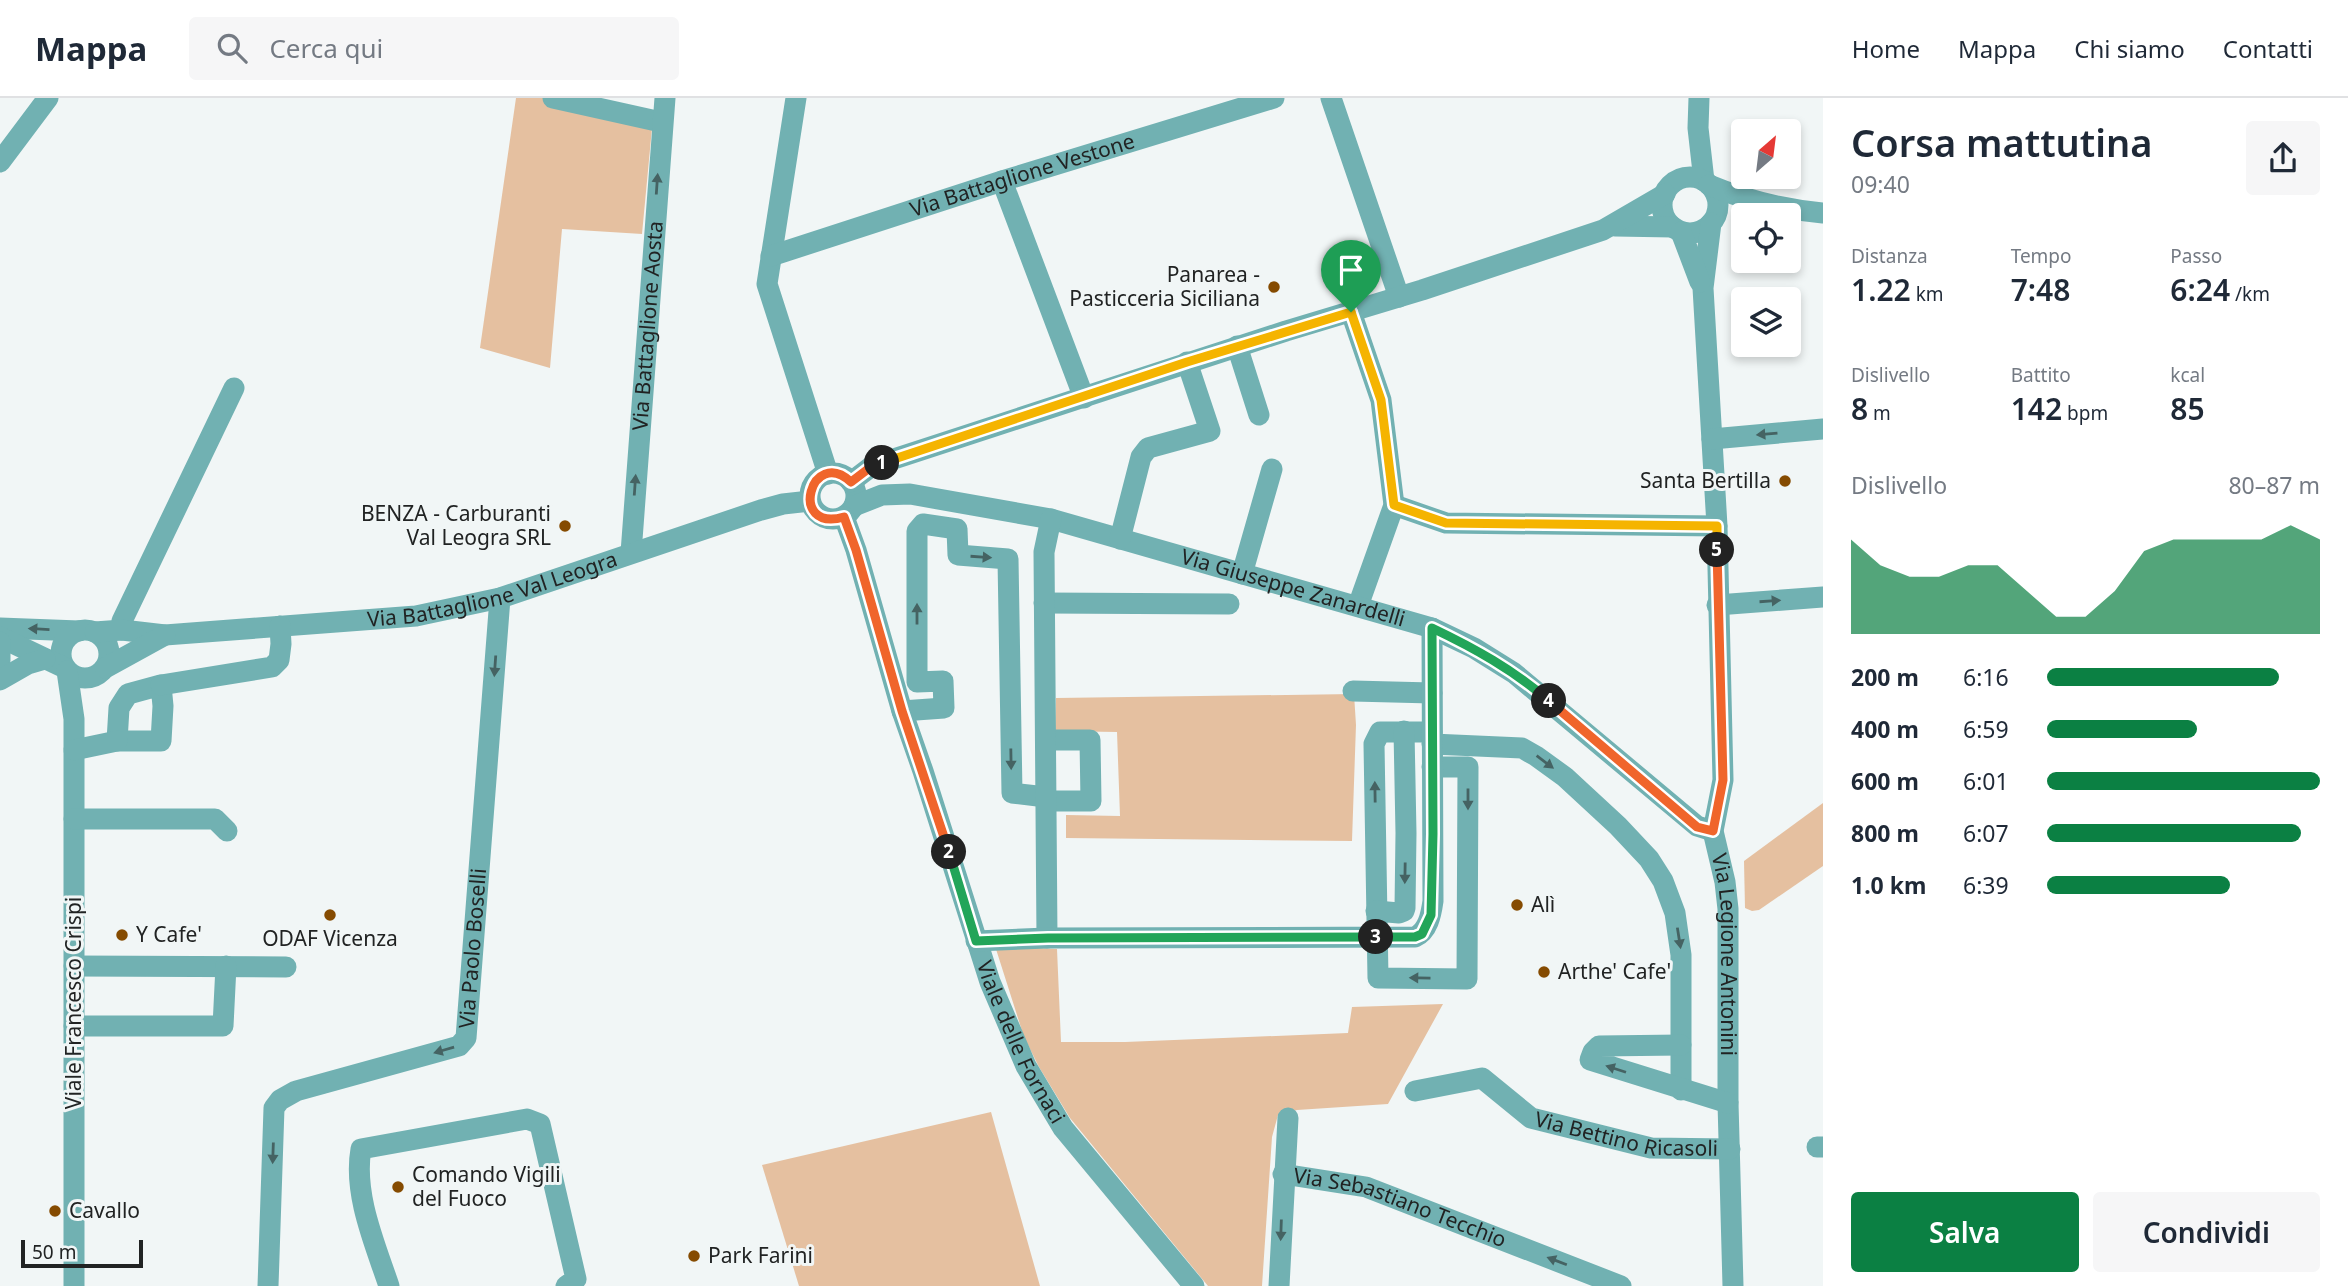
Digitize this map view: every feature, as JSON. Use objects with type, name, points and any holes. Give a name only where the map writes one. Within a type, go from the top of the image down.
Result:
[{"type":"street","points":[[0,162],[48,98]]},
{"type":"street","points":[[553,98],[661,122]]},
{"type":"street","name":"Via Battaglione Aosta","points":[[631,553],[661,122],[665,98]]},
{"type":"street","points":[[796,98],[767,284],[828,474]]},
{"type":"street","name":"Via Battaglione Vestone","points":[[772,256],[1002,181],[1274,98]]},
{"type":"street","points":[[1331,98],[1399,297]]},
{"type":"street","points":[[1699,98],[1698,128],[1707,183],[1717,200],[1713,220]]},
{"type":"street","points":[[1677,229],[1662,211],[1670,187],[1698,128]]},
{"type":"street","points":[[851,482],[872,466],[1614,226],[1670,187],[1691,177],[1757,203]]},
{"type":"street","points":[[1002,181],[1084,398]]},
{"type":"street","points":[[1801,211],[1823,213]]},
{"type":"street","points":[[1614,226],[1698,232],[1713,220],[1731,217]]},
{"type":"street","name":"Via Legione Antonini","points":[[1713,220],[1703,288],[1717,526],[1723,780],[1713,831],[1725,882],[1728,909],[1728,1103],[1733,1286]]},
{"type":"street","name":"Via Legione Antonini","points":[[1677,229],[1703,288]]},
{"type":"street","points":[[1351,312],[1381,400],[1394,505],[1358,606]]},
{"type":"street","points":[[1237,346],[1259,415]]},
{"type":"street","points":[[1120,539],[1141,457],[1148,448],[1210,431],[1187,362]]},
{"type":"street","points":[[122,630],[121,621],[234,388]]},
{"type":"street","points":[[1712,439],[1823,429]]},
{"type":"street","points":[[1242,574],[1272,469]]},
{"type":"street","points":[[841,474],[851,482],[856,498],[849,512],[833,520],[823,518],[814,511],[810,501],[813,483],[820,477],[841,474]]},
{"type":"street","name":"Via Giuseppe Zanardelli","points":[[849,512],[882,495],[911,494],[1051,519],[1432,628],[1474,648],[1514,673],[1697,827],[1713,831]]},
{"type":"street","name":"Via Battaglione Val Leogra","points":[[0,628],[87,632],[122,630],[165,635],[416,616],[500,598],[761,510],[810,501]]},
{"type":"street","points":[[1394,505],[1446,523],[1717,526]]},
{"type":"street","name":"Viale delle Fornaci","points":[[849,512],[856,550],[902,711],[990,982],[1026,1066],[1063,1129],[1194,1286]]},
{"type":"street","points":[[1048,938],[1044,552],[1051,519]]},
{"type":"street","points":[[902,711],[944,708],[943,681],[917,682],[917,531],[923,524],[957,529],[958,555],[1008,559],[1012,793],[1046,799],[1091,801],[1090,740],[1046,740]]},
{"type":"street","points":[[1717,605],[1823,597]]},
{"type":"street","name":"Via Paolo Boselli","points":[[268,1286],[274,1108],[280,1100],[296,1091],[459,1045],[466,1038],[500,598]]},
{"type":"street","points":[[1044,603],[1229,604]]},
{"type":"street","points":[[117,741],[119,708],[128,694],[143,688],[272,667],[279,660],[280,626]]},
{"type":"street","points":[[976,941],[1048,938],[1415,937],[1422,934],[1431,915],[1432,628]]},
{"type":"street","points":[[74,719],[109,657],[109,649],[101,636],[87,632]]},
{"type":"street","name":"Viale Francesco Crispi","points":[[74,1286],[74,719],[66,669],[61,659],[67,638],[87,632]]},
{"type":"street","name":"Via Battaglione Val Leogra","points":[[102,671],[165,635]]},
{"type":"street","points":[[0,661],[0,639],[82,678],[102,671]]},
{"type":"street","points":[[0,680],[28,664],[45,659]]},
{"type":"street","points":[[74,750],[117,741],[161,741],[161,685]]},
{"type":"street","points":[[1353,691],[1432,693]]},
{"type":"street","points":[[1376,911],[1399,913],[1405,908],[1404,731]]},
{"type":"street","points":[[1432,767],[1468,767],[1467,979],[1378,978],[1374,744],[1380,732],[1404,731],[1432,738],[1522,748],[1564,777],[1618,826],[1649,859],[1663,881],[1675,914],[1681,955],[1681,1090]]},
{"type":"street","points":[[74,819],[215,819],[227,831]]},
{"type":"street","points":[[74,966],[286,967]]},
{"type":"street","points":[[74,1026],[223,1026],[226,966]]},
{"type":"street","points":[[1681,1045],[1599,1046],[1590,1060],[1728,1103]]},
{"type":"street","name":"Via Bettino Ricasoli","points":[[1415,1091],[1482,1078],[1531,1118],[1651,1148],[1730,1149]]},
{"type":"street","points":[[1283,1174],[1287,1118]]},
{"type":"street","points":[[389,1286],[364,1205],[358,1165],[361,1149],[527,1119],[540,1124],[576,1279],[566,1286]]},
{"type":"street","name":"Via Sebastiano Tecchio","points":[[1279,1286],[1283,1174],[1366,1187],[1621,1286]]},
{"type":"shaded area","points":[[516,98],[554,98],[652,128],[642,234],[562,229],[550,368],[480,348]]},
{"type":"shaded area","points":[[1354,694],[1356,725],[1352,841],[1066,838],[1066,815],[1120,816],[1117,732],[1055,731],[1056,698]]},
{"type":"shaded area","points":[[1823,803],[1823,866],[1759,910],[1745,908],[1744,861]]},
{"type":"shaded area","points":[[995,946],[1057,949],[1061,1042],[1348,1033],[1352,1007],[1443,1004],[1388,1104],[1297,1110],[1278,1115],[1272,1137],[1262,1286],[1208,1286],[1070,1118],[1024,1037]]},
{"type":"shaded area","points":[[991,1112],[1040,1286],[799,1286],[762,1165]]},
{"type":"place","name":"Panarea - Pasticceria Siciliana","points":[[1274,287]]},
{"type":"place","name":"Santa Bertilla","points":[[1785,481]]},
{"type":"place","name":"BENZA - Carburanti Val Leogra SRL","points":[[565,526]]},
{"type":"place","name":"Alì","points":[[1517,905]]},
{"type":"place","name":"ODAF Vicenza","points":[[330,915]]},
{"type":"place","name":"Y Cafe'","points":[[122,935]]},
{"type":"place","name":"Arthe' Cafe'","points":[[1544,972]]},
{"type":"place","name":"Comando Vigili del Fuoco","points":[[398,1187]]},
{"type":"place","name":"Cavallo","points":[[55,1211]]},
{"type":"place","name":"Park Farini","points":[[694,1256]]},
{"type":"route","points":[[1351,312],[1381,400],[1394,505],[1446,523],[1717,526],[1723,780],[1713,831],[1697,827],[1514,673],[1474,648],[1432,628],[1433,901],[1431,915],[1422,934],[1415,937],[1048,938],[976,941],[902,711],[856,550],[844,517],[833,520],[823,518],[814,511],[810,501],[813,483],[820,477],[835,473],[851,482],[872,466],[1351,312]]}]
